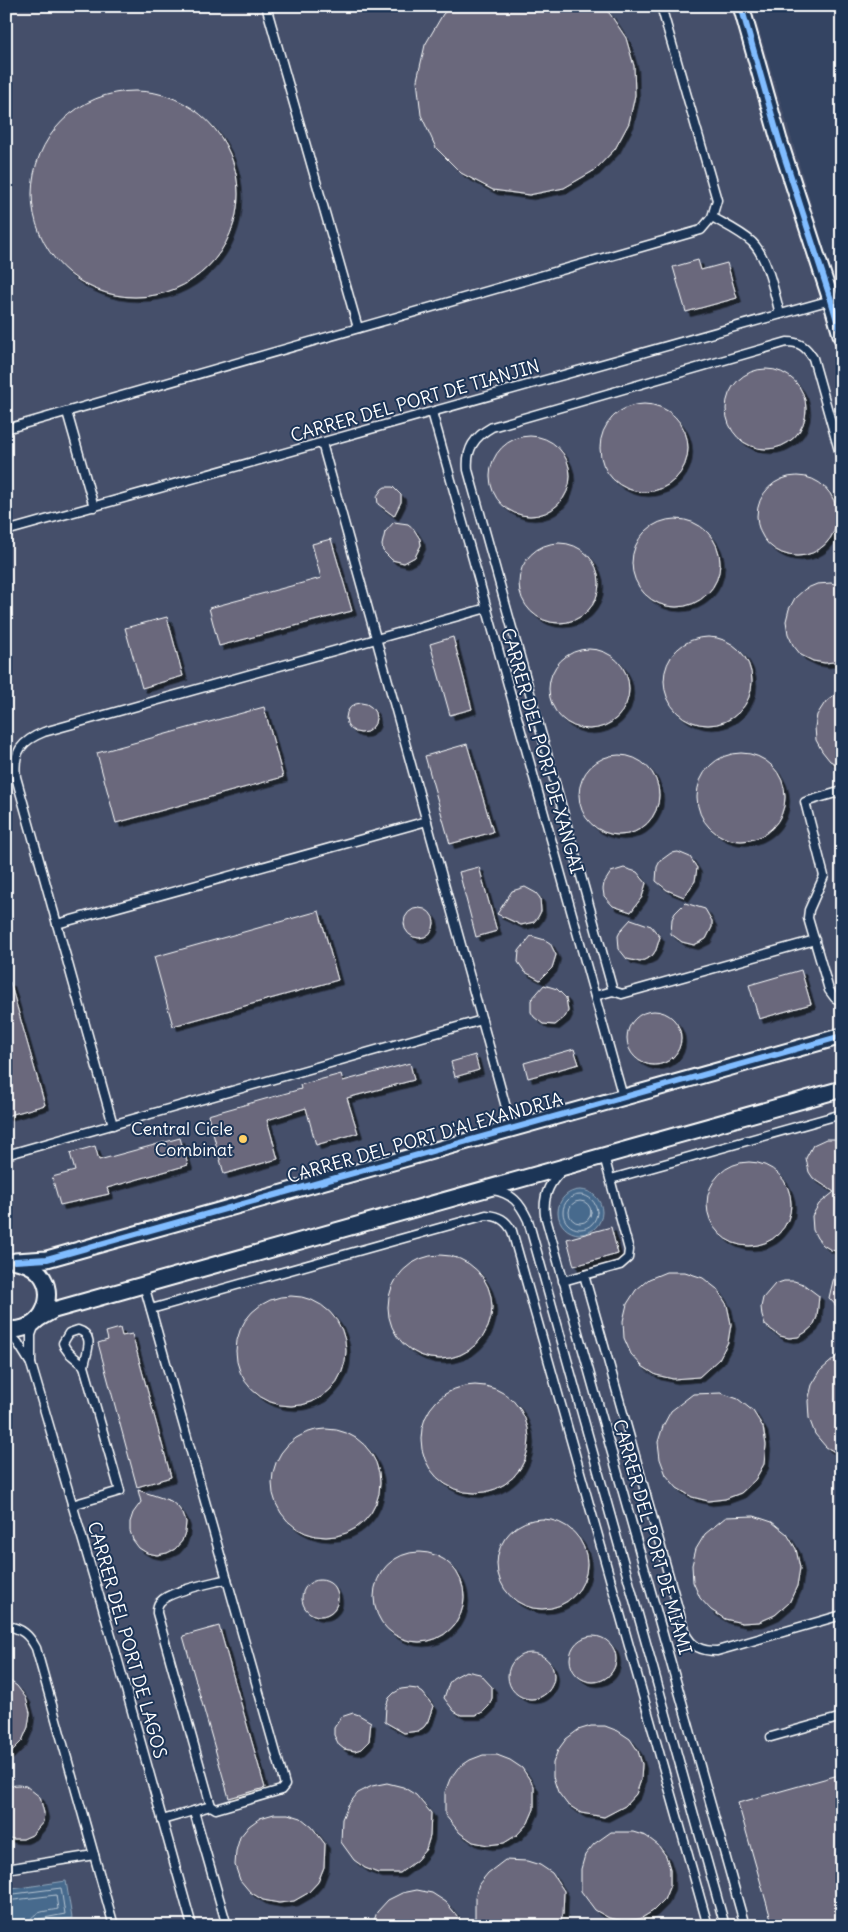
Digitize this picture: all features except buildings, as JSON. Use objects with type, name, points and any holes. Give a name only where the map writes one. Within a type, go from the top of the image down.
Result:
[{"type":"street","points":[[741,6],[779,140],[842,338]]},
{"type":"street","name":"CARRER DEL PORT D'ALEXANDRIA","points":[[11,1261],[46,1259],[842,1036]]},
{"type":"street","points":[[6,1330],[23,1329],[54,1310],[842,1089]]},
{"type":"street","points":[[11,1261],[26,1263],[36,1269],[43,1278],[47,1288],[48,1299],[38,1320]]},
{"type":"lane","points":[[266,6],[358,328]]},
{"type":"lane","points":[[6,429],[701,230],[712,217],[717,200],[662,6]]},
{"type":"lane","points":[[712,217],[744,236],[759,250],[764,259],[780,314]]},
{"type":"lane","name":"CARRER DEL PORT DE TIANJIN","points":[[6,532],[831,300]]},
{"type":"lane","points":[[613,991],[468,470],[467,459],[469,450],[475,440],[492,427],[787,342],[795,342],[808,350],[813,358],[842,461]]},
{"type":"lane","points":[[67,412],[94,507]]},
{"type":"lane","name":"CARRER DEL PORT DE XANGAI","points":[[432,412],[623,1097]]},
{"type":"lane","points":[[322,443],[512,1129]]},
{"type":"lane","points":[[113,1125],[16,777],[16,757],[19,750],[26,741],[44,732],[487,608]]},
{"type":"lane","points":[[842,792],[805,802],[824,876],[808,914],[829,990],[835,998],[842,1001]]},
{"type":"lane","points":[[57,924],[427,821]]},
{"type":"lane","points":[[595,996],[613,991],[622,994],[815,940]]},
{"type":"lane","points":[[6,1155],[482,1020]]},
{"type":"lane","points":[[611,1179],[842,1114]]},
{"type":"lane","points":[[563,1281],[620,1265],[630,1254],[604,1156]]},
{"type":"lane","name":"CARRER DEL PORT DE MIAMI","points":[[571,1165],[551,1182],[543,1203],[544,1215],[745,1926]]},
{"type":"lane","name":"CARRER DEL PORT DE MIAMI","points":[[481,1190],[495,1190],[512,1196],[528,1220],[725,1926]]},
{"type":"lane","points":[[151,1309],[486,1216],[502,1218],[508,1224],[512,1231],[708,1926]]},
{"type":"lane","points":[[584,1275],[690,1642],[697,1648],[706,1651],[717,1651],[842,1615]]},
{"type":"lane","points":[[144,1285],[151,1309],[285,1785],[281,1790],[216,1809],[211,1806],[157,1613],[157,1607],[170,1594],[227,1579]]},
{"type":"lane","points":[[31,1364],[31,1335],[38,1320]]},
{"type":"lane","points":[[6,1330],[18,1343],[31,1364]]},
{"type":"lane","points":[[72,1505],[120,1491],[84,1366],[77,1358],[69,1354],[64,1347],[66,1336],[73,1331],[78,1330],[86,1334],[90,1342],[84,1366]]},
{"type":"lane","name":"CARRER DEL PORT DE LAGOS","points":[[31,1364],[192,1926]]},
{"type":"lane","points":[[6,1626],[16,1627],[25,1632],[36,1648],[114,1926]]},
{"type":"lane","points":[[771,1737],[842,1717]]},
{"type":"lane","points":[[162,1820],[211,1806]]},
{"type":"lane","points":[[194,1811],[227,1926]]},
{"type":"lane","points":[[6,1869],[94,1855]]},
{"type":"shaded area","points":[[6,6],[752,6],[842,307],[842,1926],[6,1926]]},
{"type":"water","points":[[584,1190],[596,1196],[601,1204],[601,1220],[596,1228],[588,1233],[576,1234],[564,1228],[559,1220],[558,1208],[564,1196],[572,1191]]},
{"type":"water","points":[[66,1881],[72,1918],[26,1926],[6,1926],[6,1890]]},
{"type":"cycle path","points":[[741,6],[779,140],[842,338]]},
{"type":"cycle path","points":[[15,1261],[47,1259],[842,1036]]},
{"type":"place","name":"Central Cicle Combinat","points":[[243,1139]]}]
